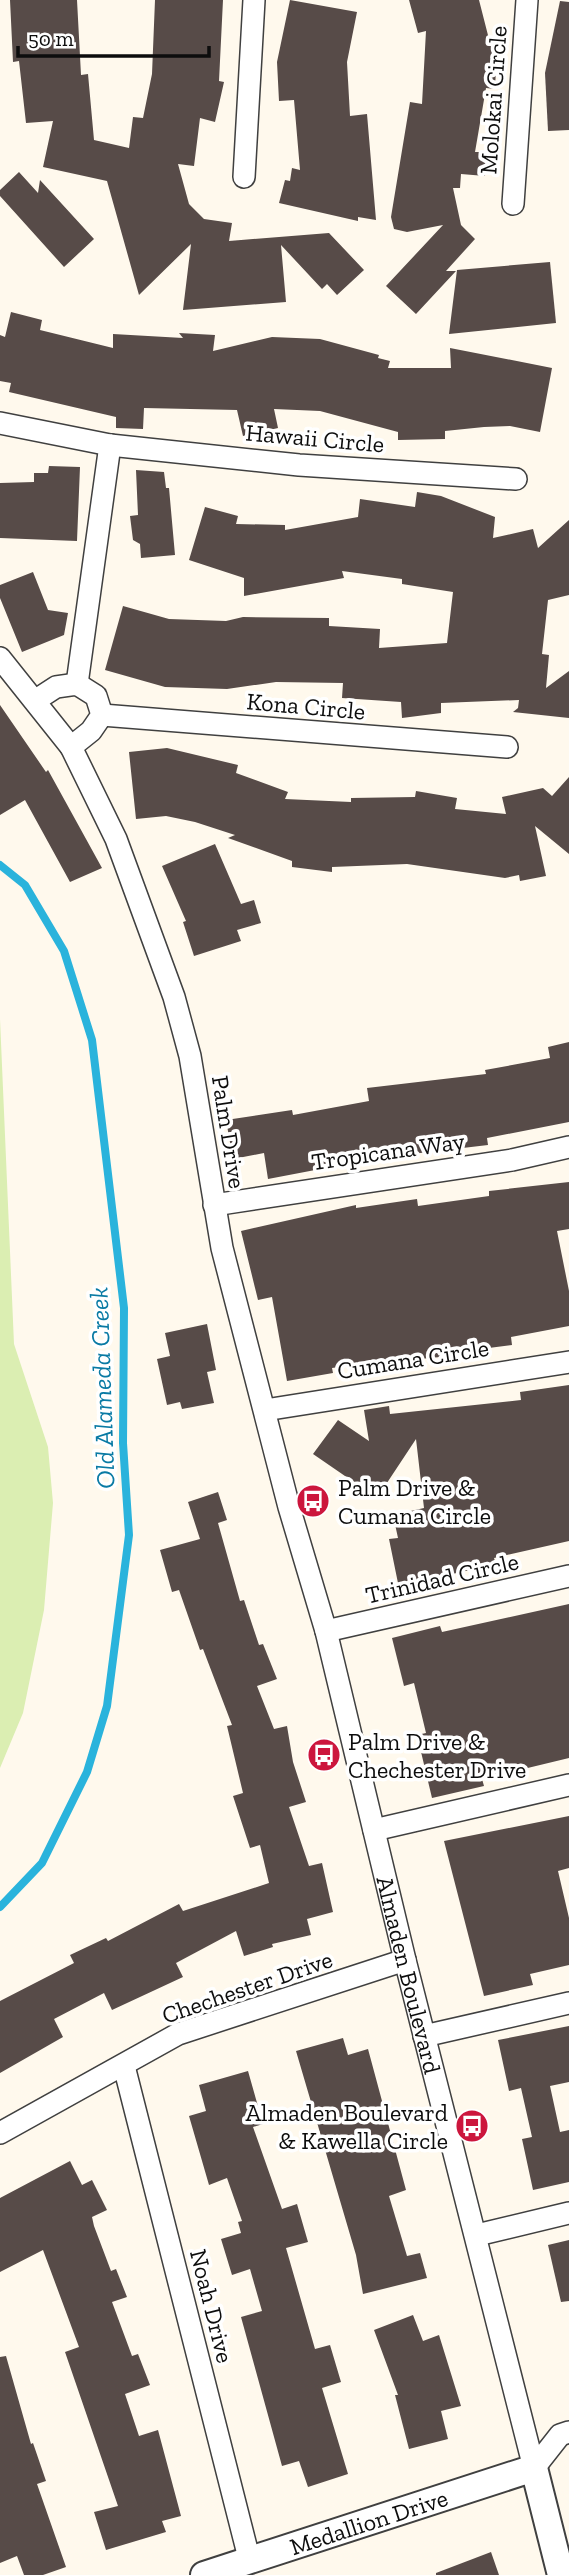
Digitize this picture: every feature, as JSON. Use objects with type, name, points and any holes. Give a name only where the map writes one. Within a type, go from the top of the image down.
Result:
[{"type":"street","points":[[244,177],[254,0]]},
{"type":"street","name":"Molokai Circle","points":[[513,204],[527,0]]},
{"type":"street","name":"Hawaii Circle","points":[[0,423],[110,444],[299,466],[516,479]]},
{"type":"street","points":[[77,684],[110,444]]},
{"type":"street","name":"Palm Drive","points":[[0,658],[71,747],[116,839],[174,997],[190,1056],[222,1248],[298,1538]]},
{"type":"street","points":[[36,700],[57,687],[77,684],[96,696],[102,715],[92,731],[71,747]]},
{"type":"street","name":"Kona Circle","points":[[102,715],[507,747]]},
{"type":"street","name":"Tropicana Way","points":[[214,1205],[512,1160],[569,1147]]},
{"type":"street","name":"Cumana Circle","points":[[265,1410],[569,1362]]},
{"type":"street","name":"Almaden Boulevard","points":[[298,1538],[327,1631],[405,1960],[477,2235],[561,2575]]},
{"type":"street","name":"Trinidad Circle","points":[[327,1631],[569,1576]]},
{"type":"street","points":[[374,1830],[569,1785]]},
{"type":"street","name":"Chechester Drive","points":[[0,2133],[178,2034],[405,1960]]},
{"type":"street","points":[[425,2036],[569,2003]]},
{"type":"street","name":"Noah Drive","points":[[124,2066],[249,2558]]},
{"type":"street","points":[[477,2235],[569,2213]]},
{"type":"street","points":[[534,2468],[560,2435],[569,2432]]},
{"type":"street","name":"Medallion Drive","points":[[204,2575],[249,2558],[534,2468]]},
{"type":"green space","points":[[0,1019],[14,1344],[48,1447],[53,1503],[44,1610],[23,1713],[0,1768]]},
{"type":"building","points":[[10,0],[77,0],[81,75],[88,74],[94,140],[129,148],[133,117],[143,118],[152,74],[155,0],[223,0],[219,81],[224,82],[215,122],[200,118],[194,166],[178,164],[189,204],[204,219],[232,223],[229,241],[329,233],[364,270],[337,295],[327,284],[322,289],[281,245],[286,302],[183,310],[191,244],[139,295],[107,181],[43,167],[53,121],[26,123],[19,61],[13,62]]},
{"type":"building","points":[[290,0],[357,12],[347,62],[350,116],[367,114],[376,220],[358,217],[358,221],[279,203],[285,180],[290,181],[292,168],[300,170],[294,100],[279,101],[277,62]]},
{"type":"building","points":[[409,0],[479,0],[491,47],[497,48],[495,89],[486,88],[475,152],[486,152],[485,176],[461,174],[460,188],[453,188],[461,225],[475,239],[446,271],[456,271],[416,314],[386,286],[443,225],[407,232],[394,229],[391,217],[410,102],[422,104],[426,31],[418,33]]},
{"type":"building","points":[[560,1],[569,2],[569,130],[548,131],[545,73]]},
{"type":"building","points":[[19,172],[38,193],[40,180],[94,239],[64,267],[0,196],[0,190]]},
{"type":"building","points":[[550,262],[556,323],[449,334],[457,270]]},
{"type":"building","points":[[11,312],[42,320],[40,330],[113,348],[113,334],[183,338],[179,333],[215,335],[213,351],[272,337],[320,339],[379,355],[378,358],[390,361],[388,368],[451,368],[450,348],[552,368],[540,432],[510,426],[484,427],[445,431],[445,439],[398,440],[398,432],[320,411],[274,409],[278,428],[243,436],[237,410],[144,408],[143,429],[116,428],[116,417],[9,392],[11,383],[0,381],[0,335],[5,337]]},
{"type":"building","points":[[49,466],[80,467],[77,541],[0,538],[0,483],[34,482],[34,473],[48,473]]},
{"type":"building","points":[[136,470],[164,472],[166,488],[169,488],[175,555],[141,558],[140,544],[133,540],[130,516],[138,515]]},
{"type":"building","points":[[417,492],[441,496],[495,517],[493,538],[533,529],[538,548],[569,520],[569,595],[548,600],[542,654],[549,655],[546,688],[569,671],[569,718],[513,712],[518,708],[519,700],[441,703],[441,713],[402,718],[401,702],[342,698],[343,683],[276,682],[227,689],[165,687],[105,670],[123,606],[169,619],[226,621],[243,617],[329,618],[329,626],[380,629],[379,648],[447,643],[453,592],[402,584],[402,579],[342,571],[344,578],[244,596],[244,578],[189,560],[205,507],[238,516],[236,524],[285,525],[285,530],[358,517],[360,499],[415,507]]},
{"type":"building","points":[[33,572],[48,610],[68,613],[64,635],[22,652],[0,598],[0,585]]},
{"type":"building","points":[[0,705],[46,772],[48,770],[102,868],[70,882],[25,800],[0,815]]},
{"type":"building","points":[[167,748],[238,765],[236,773],[288,792],[285,799],[351,802],[351,798],[415,797],[416,791],[457,798],[455,809],[506,814],[502,797],[543,788],[552,796],[569,777],[569,854],[535,826],[546,876],[520,881],[519,875],[505,878],[407,864],[332,867],[332,872],[292,867],[292,861],[228,838],[235,835],[195,822],[166,816],[136,819],[129,752]]},
{"type":"building","points":[[215,844],[241,904],[254,900],[261,923],[237,930],[241,941],[194,956],[183,922],[186,921],[162,866]]},
{"type":"building","points":[[569,1042],[569,1122],[487,1138],[488,1145],[378,1158],[268,1179],[264,1153],[233,1159],[226,1120],[292,1110],[293,1115],[369,1101],[367,1088],[486,1074],[485,1070],[550,1058],[548,1047]]},
{"type":"building","points":[[569,1182],[569,1229],[557,1231],[569,1291],[569,1326],[511,1337],[512,1345],[450,1353],[450,1356],[401,1361],[401,1358],[332,1368],[333,1373],[287,1381],[272,1297],[258,1300],[241,1231],[356,1205],[356,1208],[417,1199],[418,1206],[489,1196],[489,1191]]},
{"type":"building","points":[[207,1324],[216,1370],[207,1372],[214,1403],[182,1409],[180,1402],[167,1405],[157,1359],[170,1356],[165,1333]]},
{"type":"building","points":[[569,1385],[569,1541],[494,1558],[496,1564],[448,1575],[449,1577],[399,1588],[389,1539],[398,1538],[393,1515],[424,1508],[416,1439],[377,1498],[313,1454],[338,1420],[369,1441],[364,1410],[389,1406],[390,1414],[521,1400],[520,1392]]},
{"type":"building","points":[[218,1492],[227,1520],[218,1523],[240,1601],[244,1600],[259,1645],[263,1644],[277,1679],[257,1686],[274,1729],[287,1726],[293,1762],[306,1802],[289,1807],[309,1866],[322,1863],[333,1912],[307,1919],[311,1935],[272,1944],[273,1947],[244,1956],[236,1931],[176,1963],[183,1977],[112,2010],[104,1993],[54,2019],[63,2037],[0,2073],[0,2001],[74,1963],[70,1955],[106,1938],[108,1941],[179,1904],[183,1911],[269,1883],[260,1845],[250,1848],[233,1796],[243,1793],[227,1726],[232,1725],[203,1649],[200,1650],[179,1590],[172,1592],[160,1550],[200,1539],[188,1502]]},
{"type":"building","points":[[569,1604],[569,1758],[482,1779],[484,1786],[432,1798],[417,1735],[426,1733],[414,1683],[404,1686],[392,1638],[440,1626],[442,1632]]},
{"type":"building","points":[[569,1816],[569,1868],[558,1871],[569,1918],[569,1965],[530,1974],[533,1985],[484,1996],[444,1841]]},
{"type":"building","points":[[569,2026],[569,2082],[550,2086],[560,2132],[569,2130],[569,2182],[533,2190],[522,2139],[532,2137],[521,2088],[509,2091],[498,2040]]},
{"type":"building","points":[[343,2038],[348,2055],[368,2049],[406,2190],[389,2196],[407,2256],[420,2253],[427,2278],[363,2294],[356,2255],[296,2051]]},
{"type":"building","points":[[248,2071],[263,2124],[253,2127],[282,2209],[297,2204],[308,2242],[286,2248],[315,2349],[330,2345],[341,2382],[322,2388],[348,2474],[308,2487],[299,2461],[282,2466],[241,2317],[262,2311],[250,2269],[232,2275],[221,2239],[241,2233],[238,2222],[242,2221],[227,2178],[209,2185],[189,2116],[206,2111],[199,2085]]},
{"type":"building","points":[[70,2161],[82,2185],[92,2180],[107,2210],[92,2217],[111,2271],[116,2269],[127,2297],[112,2302],[132,2356],[138,2354],[150,2385],[125,2394],[139,2436],[158,2430],[181,2516],[162,2521],[166,2532],[106,2550],[94,2512],[118,2506],[65,2352],[79,2347],[43,2250],[0,2272],[0,2198]]},
{"type":"building","points":[[569,2240],[569,2301],[561,2302],[548,2245]]},
{"type":"building","points":[[413,2315],[423,2341],[439,2335],[461,2406],[441,2411],[448,2439],[409,2449],[395,2395],[398,2395],[374,2330]]},
{"type":"building","points":[[6,2356],[31,2444],[33,2443],[46,2481],[37,2484],[66,2567],[43,2575],[24,2575],[17,2556],[0,2563],[0,2357]]},
{"type":"building","points":[[491,2552],[499,2575],[436,2575],[436,2573]]},
{"type":"waterway","name":"Old Alameda Creek","points":[[0,865],[25,885],[64,951],[92,1040],[124,1308],[123,1443],[129,1535],[107,1706],[87,1772],[42,1863],[0,1907]]},
{"type":"place","name":"Palm Drive & Cumana Circle","points":[[313,1501]]},
{"type":"place","name":"Palm Drive & Chechester Drive","points":[[324,1755]]},
{"type":"place","name":"Almaden Boulevard & Kawella Circle","points":[[472,2126]]}]
